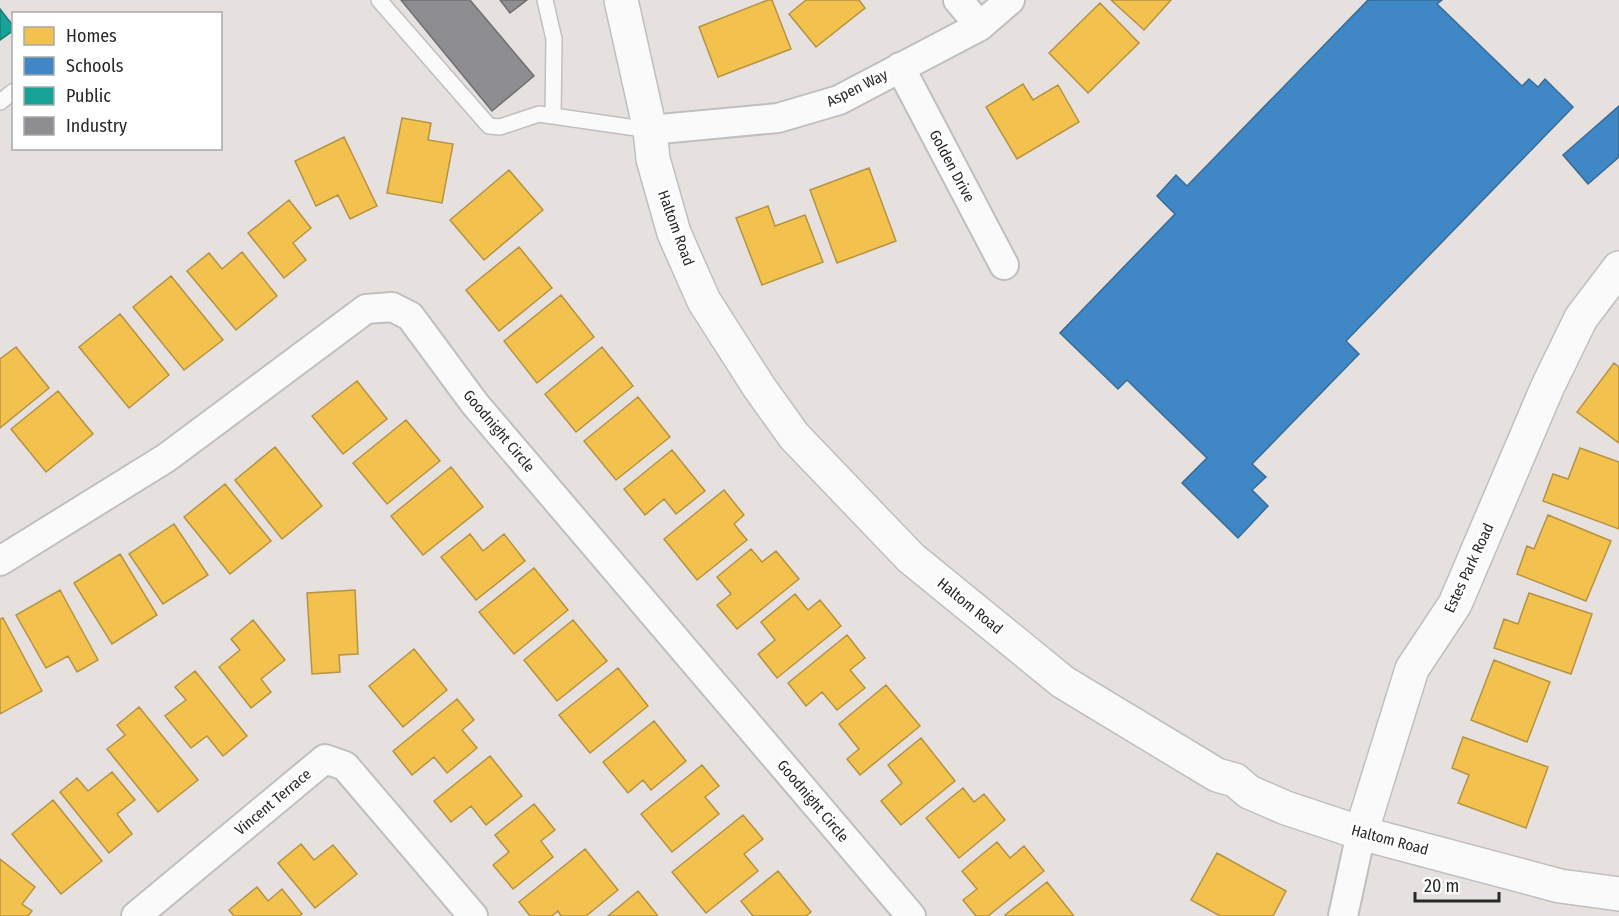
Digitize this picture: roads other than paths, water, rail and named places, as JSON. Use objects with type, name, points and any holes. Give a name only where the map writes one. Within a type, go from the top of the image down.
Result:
[{"type":"main road","name":"Haltom Road","points":[[621,0],[650,130],[653,159],[674,233],[704,301],[759,387],[794,436],[911,558],[1063,682],[1217,775],[1235,780],[1249,792],[1286,808],[1361,833],[1560,886],[1619,894]]},
{"type":"main road","name":"Estes Park Road","points":[[1361,833],[1412,669],[1455,604],[1547,388],[1581,318],[1619,268]]},
{"type":"street","points":[[958,0],[980,26]]},
{"type":"street","name":"Aspen Way","points":[[650,130],[778,118],[839,100],[980,26],[1010,0]]},
{"type":"street","name":"Golden Drive","points":[[900,67],[1004,264]]},
{"type":"street","name":"Goodnight Circle","points":[[0,561],[166,458],[366,309],[392,307],[410,316],[475,404],[911,916]]},
{"type":"street","name":"Vincent Terrace","points":[[136,916],[325,759],[345,766],[473,916]]},
{"type":"street","name":"Estes Park Road","points":[[1343,916],[1361,833]]},
{"type":"lane","points":[[379,0],[489,126],[500,127],[539,114],[650,130]]},
{"type":"lane","points":[[545,0],[554,39],[553,116]]},
{"type":"lane","points":[[0,102],[12,93]]}]
